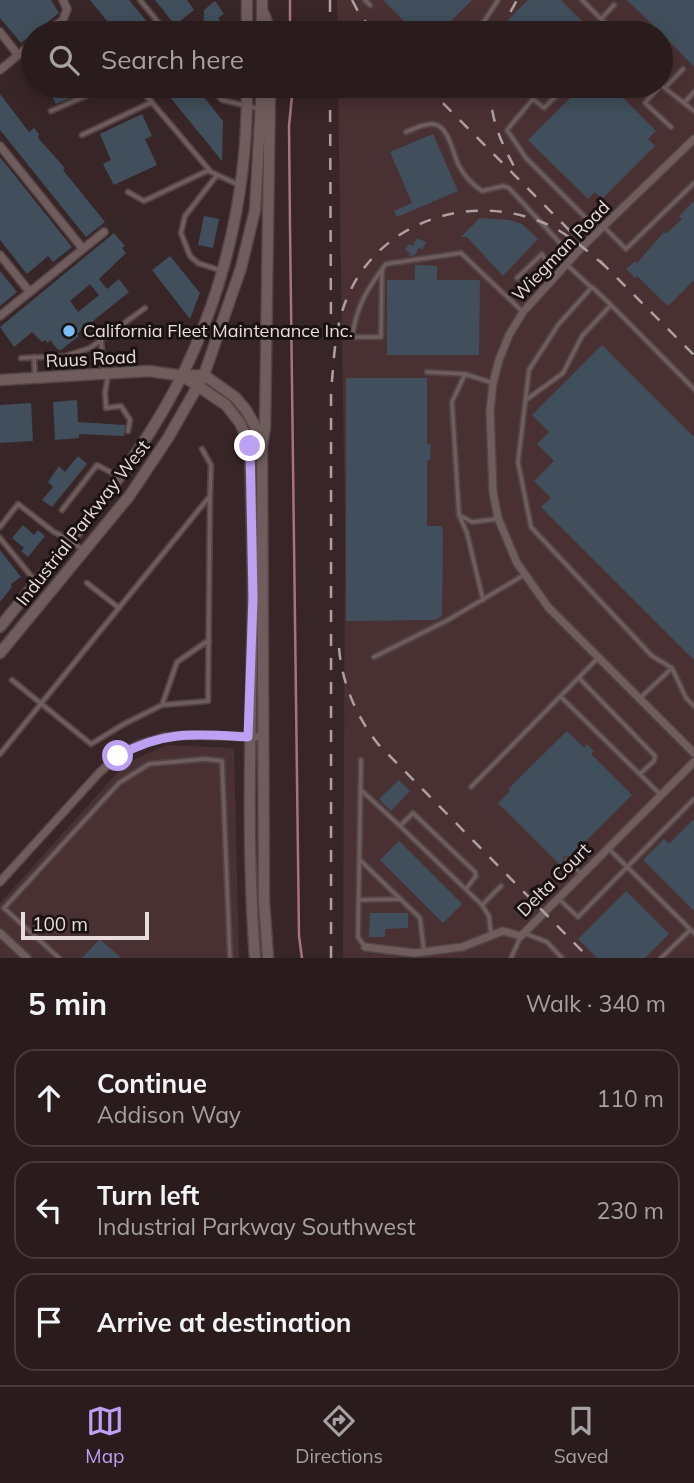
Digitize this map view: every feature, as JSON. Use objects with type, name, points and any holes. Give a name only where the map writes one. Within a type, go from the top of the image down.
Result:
[{"type":"main road","points":[[247,0],[247,21]]},
{"type":"main road","points":[[262,0],[262,21]]},
{"type":"main road","points":[[262,11],[267,21]]},
{"type":"main road","name":"Industrial Parkway West","points":[[0,627],[120,477],[183,376],[209,316],[223,271],[241,186],[247,133],[247,98]]},
{"type":"main road","name":"Industrial Parkway West","points":[[0,653],[141,480],[198,388],[242,268],[255,210],[262,98]]},
{"type":"main road","points":[[268,958],[264,901],[262,450],[265,428],[270,98]]},
{"type":"main road","name":"Ruus Road","points":[[0,380],[149,371],[183,376],[204,375]]},
{"type":"main road","points":[[204,375],[235,397],[246,410],[256,428],[262,450]]},
{"type":"main road","points":[[183,376],[226,405],[240,423],[250,446],[253,598],[248,737],[251,902],[255,958]]},
{"type":"street","points":[[62,21],[67,9],[63,0]]},
{"type":"street","points":[[0,32],[18,55]]},
{"type":"street","points":[[0,70],[21,53]]},
{"type":"street","name":"Wiegman Road","points":[[694,139],[555,276],[523,312],[509,335],[493,383],[490,411],[490,464],[498,518],[506,542],[524,575],[548,607],[694,753]]},
{"type":"street","points":[[0,146],[83,249]]},
{"type":"street","points":[[0,316],[104,232]]},
{"type":"street","points":[[0,255],[29,291]]},
{"type":"street","points":[[1,879],[99,773],[118,756],[140,744],[164,737],[189,735],[264,737]]},
{"type":"street","name":"Delta Court","points":[[365,947],[415,953],[462,947],[503,931],[523,934],[694,762]]},
{"type":"street","points":[[0,933],[27,958]]},
{"type":"lane","points":[[140,0],[157,21]]},
{"type":"lane","points":[[365,0],[370,5]]},
{"type":"lane","points":[[484,21],[498,0]]},
{"type":"lane","points":[[582,0],[601,19],[614,5]]},
{"type":"lane","points":[[673,77],[683,69]]},
{"type":"lane","points":[[684,103],[694,92]]},
{"type":"lane","points":[[673,94],[694,111]]},
{"type":"lane","points":[[51,111],[81,98]]},
{"type":"lane","points":[[148,98],[209,170],[241,186]]},
{"type":"lane","points":[[220,98],[247,108],[262,109]]},
{"type":"lane","points":[[554,98],[544,108],[533,99],[507,130],[526,158],[626,249],[694,183]]},
{"type":"lane","points":[[650,98],[645,103],[671,127]]},
{"type":"lane","points":[[82,135],[152,102]]},
{"type":"lane","points":[[405,132],[433,124],[439,126],[445,132],[458,165],[471,183],[482,191],[503,186],[509,188],[574,257]]},
{"type":"lane","points":[[128,192],[144,201],[209,170]]},
{"type":"lane","points":[[216,175],[185,216],[181,233],[190,256],[198,262],[223,271]]},
{"type":"lane","points":[[382,269],[381,337],[352,337],[356,313],[368,287],[382,269],[386,264],[461,253],[523,312]]},
{"type":"lane","points":[[517,278],[542,254],[555,276]]},
{"type":"lane","points":[[567,265],[611,305],[694,389]]},
{"type":"lane","points":[[592,287],[558,325],[529,370],[518,462],[530,527],[652,656],[672,668],[686,698],[694,706]]},
{"type":"lane","points":[[526,400],[563,373],[582,336],[611,305]]},
{"type":"lane","points":[[21,358],[74,354],[90,348],[145,308]]},
{"type":"lane","points":[[101,340],[106,374],[106,408],[121,406],[130,419],[128,432]]},
{"type":"lane","points":[[34,357],[35,378]]},
{"type":"lane","points":[[427,372],[465,374],[493,383]]},
{"type":"lane","points":[[465,374],[452,402],[459,515],[467,533],[482,600]]},
{"type":"lane","points":[[12,680],[91,744],[162,705],[208,701],[211,466],[202,449]]},
{"type":"lane","points":[[62,510],[97,466],[120,477]]},
{"type":"lane","points":[[0,754],[210,496]]},
{"type":"lane","points":[[0,527],[18,504],[84,551]]},
{"type":"lane","points":[[459,515],[472,522],[498,518]]},
{"type":"lane","points":[[0,538],[36,582]]},
{"type":"lane","points":[[374,657],[524,575]]},
{"type":"lane","points":[[87,583],[119,608]]},
{"type":"lane","points":[[162,705],[177,662],[209,640]]},
{"type":"lane","points":[[471,787],[598,657]]},
{"type":"lane","points":[[639,698],[672,668]]},
{"type":"lane","points":[[579,678],[654,756],[654,761],[640,775]]},
{"type":"lane","points":[[561,697],[661,795]]},
{"type":"lane","points":[[59,958],[5,908],[119,783],[149,764],[205,760],[222,761],[230,958]]},
{"type":"lane","points":[[361,760],[358,937],[365,947]]},
{"type":"lane","points":[[360,790],[482,905],[489,916],[492,937]]},
{"type":"lane","points":[[558,898],[578,917],[694,799]]},
{"type":"lane","points":[[400,826],[413,813],[475,872],[466,889]]},
{"type":"lane","points":[[608,848],[692,932],[661,958]]},
{"type":"lane","points":[[359,859],[420,918],[424,952]]},
{"type":"lane","points":[[567,860],[581,874]]},
{"type":"lane","points":[[482,905],[501,886]]},
{"type":"lane","points":[[359,900],[401,899]]},
{"type":"lane","points":[[511,958],[523,934],[547,942],[562,958]]},
{"type":"shaded area","points":[[337,0],[694,0],[694,958],[343,958],[345,526],[338,98],[673,98],[673,21],[338,21]]},
{"type":"shaded area","points":[[167,745],[234,748],[239,958],[0,958],[0,903],[126,763]]},
{"type":"building","points":[[0,0],[51,0],[59,13],[49,21],[21,21],[21,43],[0,18]]},
{"type":"building","points":[[90,0],[129,0],[146,21],[107,21]]},
{"type":"building","points":[[155,0],[187,0],[194,10],[180,21],[172,21]]},
{"type":"building","points":[[383,0],[472,0],[451,21],[404,21]]},
{"type":"building","points":[[528,0],[561,0],[582,21],[508,21]]},
{"type":"building","points":[[627,0],[694,0],[694,67],[673,45],[673,21],[649,21]]},
{"type":"building","points":[[215,1],[224,14],[218,18],[220,21],[204,21],[204,10]]},
{"type":"building","points":[[0,94],[29,132],[34,128],[39,134],[38,138],[65,168],[63,170],[105,222],[86,237],[0,130]]},
{"type":"building","points":[[53,98],[70,98],[56,104]]},
{"type":"building","points":[[171,98],[205,98],[223,121],[222,161]]},
{"type":"building","points":[[570,98],[623,98],[656,131],[648,139],[655,146],[602,199],[595,192],[588,199],[528,140]]},
{"type":"building","points":[[142,114],[152,136],[145,139],[157,165],[114,185],[103,164],[111,160],[100,134]]},
{"type":"building","points":[[433,134],[458,191],[397,217],[394,211],[412,203],[390,152]]},
{"type":"building","points":[[0,157],[72,247],[53,262],[48,256],[27,274],[0,240]]},
{"type":"building","points":[[694,201],[694,280],[668,306],[626,269],[635,261],[637,263],[664,232],[666,234],[682,219],[679,216]]},
{"type":"building","points":[[204,216],[219,219],[213,248],[198,245]]},
{"type":"building","points":[[480,218],[510,220],[522,224],[538,239],[503,276],[467,237],[461,237]]},
{"type":"building","points":[[114,233],[125,246],[122,248],[126,253],[99,279],[107,289],[119,279],[129,292],[61,350],[50,340],[48,343],[45,340],[42,342],[32,332],[14,347],[0,327]],"holes":[[[90,284],[99,295],[78,312],[70,301]]]},
{"type":"building","points":[[417,238],[426,242],[423,249],[419,248],[415,255],[408,256],[410,253],[405,250],[409,244],[413,246]]},
{"type":"building","points":[[170,256],[200,293],[190,319],[152,270]]},
{"type":"building","points":[[415,265],[437,266],[437,280],[480,280],[479,355],[387,355],[387,280],[415,280]]},
{"type":"building","points":[[0,271],[17,292],[0,306]]},
{"type":"building","points":[[602,345],[694,437],[694,660],[541,507],[551,498],[534,481],[554,461],[537,444],[549,432],[532,415]]},
{"type":"building","points":[[346,378],[427,378],[427,444],[431,444],[430,460],[427,461],[427,526],[442,526],[443,535],[442,616],[435,620],[346,621]]},
{"type":"building","points":[[77,400],[78,422],[125,425],[124,436],[79,434],[79,438],[55,440],[53,402]]},
{"type":"building","points":[[31,403],[33,441],[0,443],[0,405]]},
{"type":"building","points":[[78,456],[87,464],[52,507],[42,500],[53,487],[48,482],[59,466],[65,472]]},
{"type":"building","points":[[23,525],[34,535],[38,530],[45,536],[28,557],[21,551],[24,548],[12,538]]},
{"type":"building","points":[[0,550],[21,577],[11,584],[12,587],[0,602]]},
{"type":"building","points":[[567,731],[584,748],[587,744],[594,751],[591,754],[632,795],[570,857],[564,856],[561,866],[498,803],[510,791],[508,789]]},
{"type":"building","points":[[399,780],[410,791],[391,811],[379,799]]},
{"type":"building","points":[[694,819],[694,911],[643,860],[664,839],[669,844]]},
{"type":"building","points":[[399,841],[462,904],[443,923],[380,860]]},
{"type":"building","points":[[626,891],[669,934],[645,958],[597,958],[578,939]]},
{"type":"building","points":[[370,913],[408,913],[408,928],[385,929],[385,937],[369,937]]},
{"type":"building","points":[[100,939],[121,958],[82,958]]},
{"type":"waterway","points":[[290,0],[290,21]]},
{"type":"waterway","points":[[292,98],[289,126],[290,227],[299,936],[302,958]]},
{"type":"railway","points":[[330,0],[330,21]]},
{"type":"railway","points":[[352,0],[365,21]]},
{"type":"railway","points":[[506,21],[517,0]]},
{"type":"railway","points":[[330,98],[331,333]]},
{"type":"railway","points":[[438,98],[570,231]]},
{"type":"railway","points":[[491,98],[497,128],[515,168]]},
{"type":"railway","points":[[331,958],[331,392],[337,336],[345,303],[359,276],[377,253],[399,235],[425,222],[452,214],[481,211],[510,213],[539,221],[566,235],[605,266]]},
{"type":"railway","points":[[600,261],[694,355]]},
{"type":"railway","points":[[339,648],[351,699],[378,744],[589,958]]},
{"type":"place","name":"California Fleet Maintenance Inc.","points":[[69,331]]},
{"type":"route","points":[[118,756],[140,744],[164,737],[248,737],[253,598],[250,446]]}]
